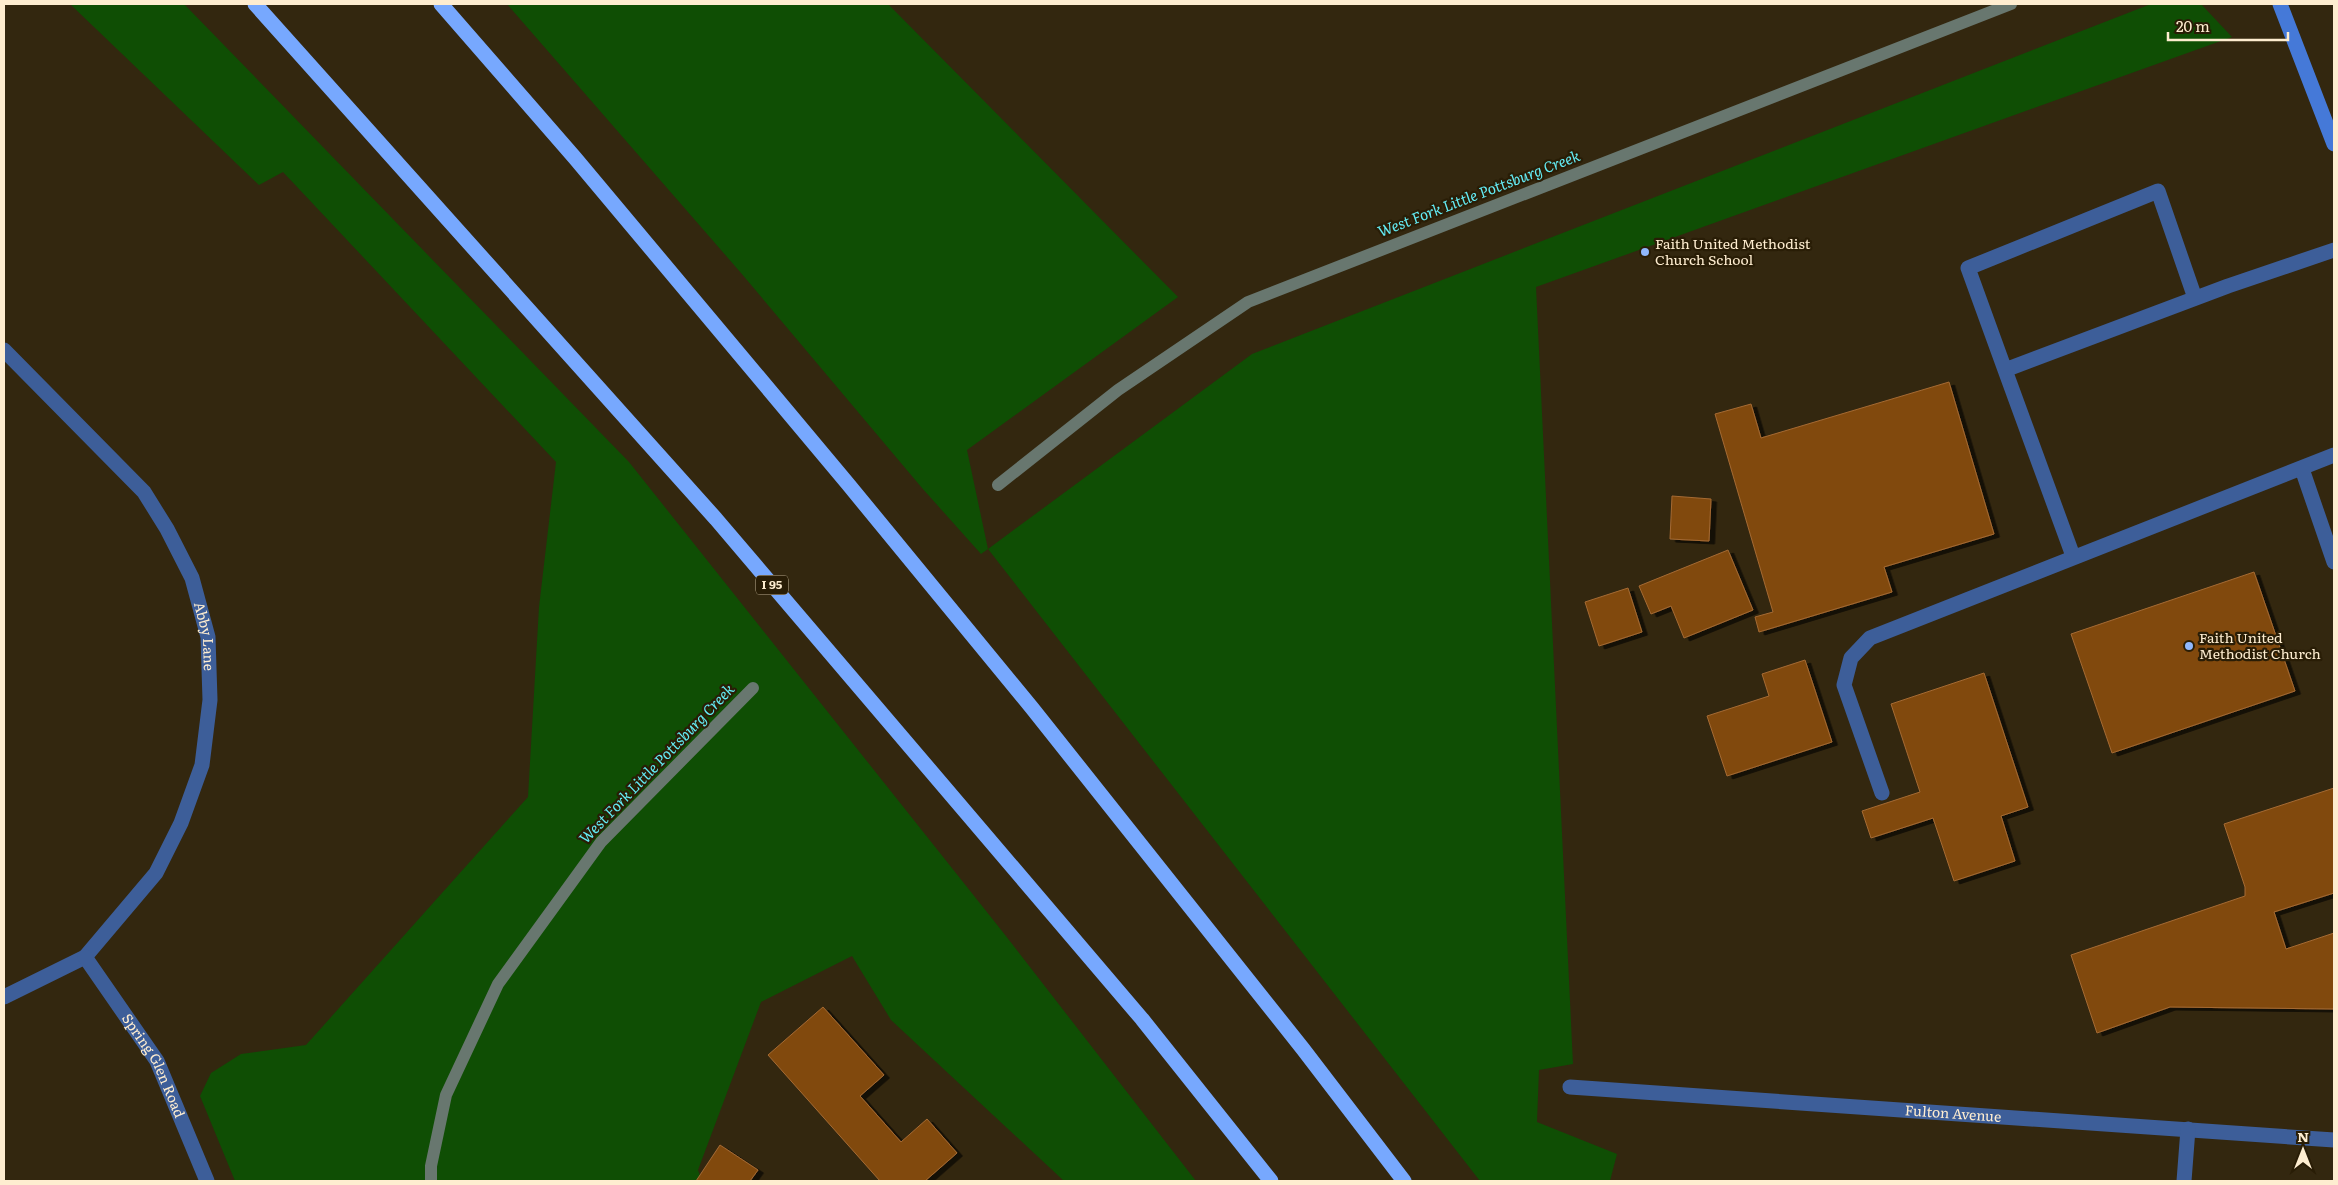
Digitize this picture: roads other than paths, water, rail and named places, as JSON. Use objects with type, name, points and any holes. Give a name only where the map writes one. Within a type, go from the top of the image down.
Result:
[{"type":"highway","name":"I 95","points":[[255,4],[722,527],[1142,1019],[1271,1181]]},
{"type":"highway","points":[[442,4],[581,165],[848,484],[1032,708],[1303,1049],[1404,1181]]},
{"type":"main road","points":[[2280,4],[2334,144]]},
{"type":"street","points":[[2073,556],[1968,268],[2158,191],[2195,298]]},
{"type":"street","points":[[2005,370],[2195,298],[2334,250]]},
{"type":"street","name":"Abby Lane","points":[[4,350],[144,492],[192,578],[208,637],[210,700],[202,765],[181,823],[156,873],[85,958]]},
{"type":"street","points":[[1882,793],[1844,685],[1851,658],[1870,638],[2073,556],[2302,469],[2334,455]]},
{"type":"street","points":[[2302,469],[2334,562]]},
{"type":"street","points":[[4,998],[85,958]]},
{"type":"street","name":"Spring Glen Road","points":[[85,958],[156,1061],[207,1181]]},
{"type":"street","name":"Fulton Avenue","points":[[1570,1087],[2334,1140]]},
{"type":"street","points":[[2184,1181],[2188,1129]]},
{"type":"waterway","name":"West Fork Little Pottsburg Creek","points":[[998,485],[1118,390],[1248,302],[2011,4]]},
{"type":"waterway","name":"West Fork Little Pottsburg Creek","points":[[431,1181],[431,1166],[446,1095],[498,984],[601,842],[753,688]]},
{"type":"place","name":"Faith United Methodist Church School","points":[[1645,252]]},
{"type":"place","name":"Faith United Methodist Church","points":[[2189,646]]}]
